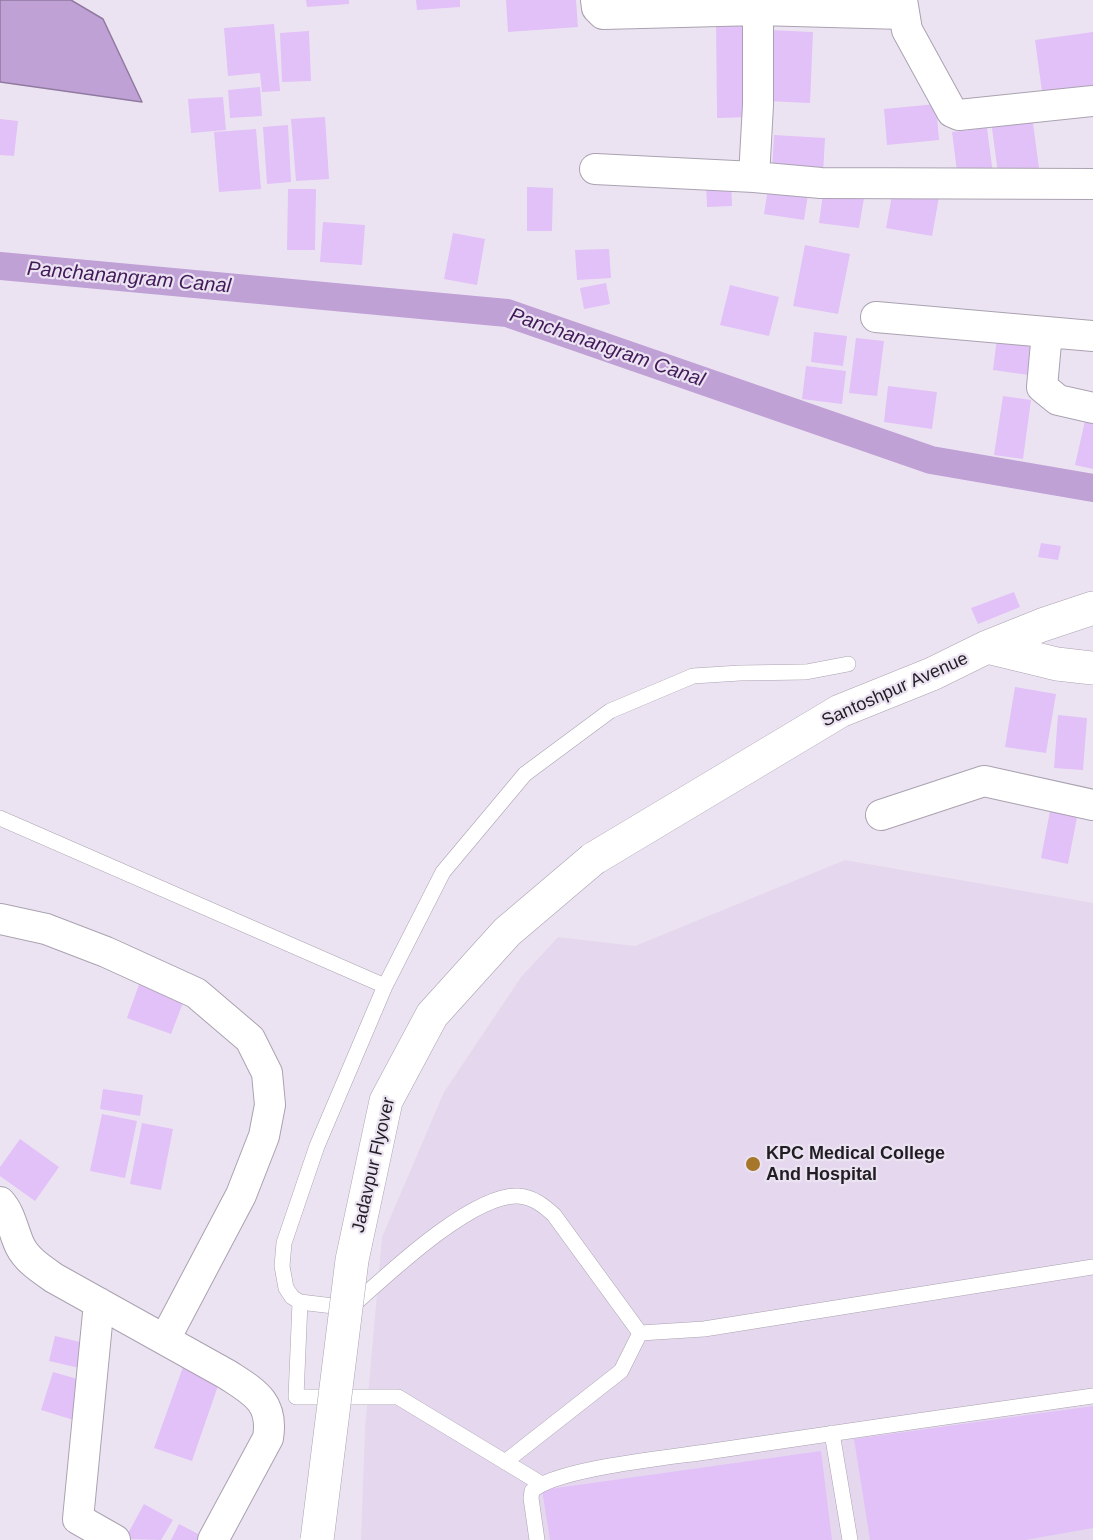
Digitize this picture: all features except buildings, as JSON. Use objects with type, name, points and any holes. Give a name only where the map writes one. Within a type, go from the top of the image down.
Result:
[{"type":"main road","name":"Santoshpur Avenue","points":[[710,789],[840,711],[932,674],[987,647],[1093,608]]},
{"type":"main road","points":[[987,647],[1057,663],[1093,668]]},
{"type":"main road","name":"Jadavpur Flyover","points":[[317,1540],[346,1323],[352,1260],[386,1101],[432,1015],[507,932],[593,859],[710,789]]},
{"type":"street","points":[[596,0],[597,8],[603,14],[902,7],[907,30],[952,112],[959,115],[1093,101]]},
{"type":"street","points":[[754,177],[758,105],[758,10]]},
{"type":"street","points":[[595,169],[754,177],[821,183],[1093,184]]},
{"type":"street","points":[[876,317],[1093,336]]},
{"type":"street","points":[[1047,332],[1042,387],[1058,400],[1093,408]]},
{"type":"street","points":[[881,815],[984,781],[1093,805]]},
{"type":"street","points":[[0,919],[46,929],[76,940],[196,993],[250,1039],[267,1073],[270,1105],[264,1136],[241,1195],[165,1340]]},
{"type":"street","points":[[3,1223],[33,1263],[54,1278],[228,1375],[254,1393],[264,1406],[271,1422],[268,1438],[213,1540]]},
{"type":"street","points":[[99,1303],[78,1519],[115,1540]]},
{"type":"lane","points":[[640,1333],[554,1215],[538,1202],[519,1196],[500,1198],[461,1217],[419,1247],[350,1308],[300,1302],[292,1297],[286,1288],[282,1266],[284,1243],[317,1146],[385,986],[444,872],[525,774],[610,711],[693,676],[806,672],[848,664]]},
{"type":"lane","points":[[0,818],[385,986]]},
{"type":"lane","points":[[640,1333],[704,1329],[1093,1267]]},
{"type":"lane","points":[[300,1302],[296,1397],[398,1397],[540,1483]]},
{"type":"lane","points":[[505,1462],[621,1371],[640,1333]]},
{"type":"lane","points":[[537,1540],[532,1491],[540,1483],[562,1476],[832,1433],[1093,1396]]},
{"type":"lane","points":[[832,1433],[850,1540]]},
{"type":"shaded area","points":[[0,0],[71,0],[103,19],[142,102],[0,82]]},
{"type":"shaded area","name":"KPC Medical College And Hospital","points":[[845,860],[1093,903],[1093,1540],[361,1540],[365,1429],[382,1237],[444,1092],[521,977],[558,937],[635,946]]},
{"type":"waterway","name":"Panchanangram Canal","points":[[0,266],[507,313],[931,460],[1093,488]]},
{"type":"place","name":"KPC Medical College And Hospital","points":[[753,1164]]}]
